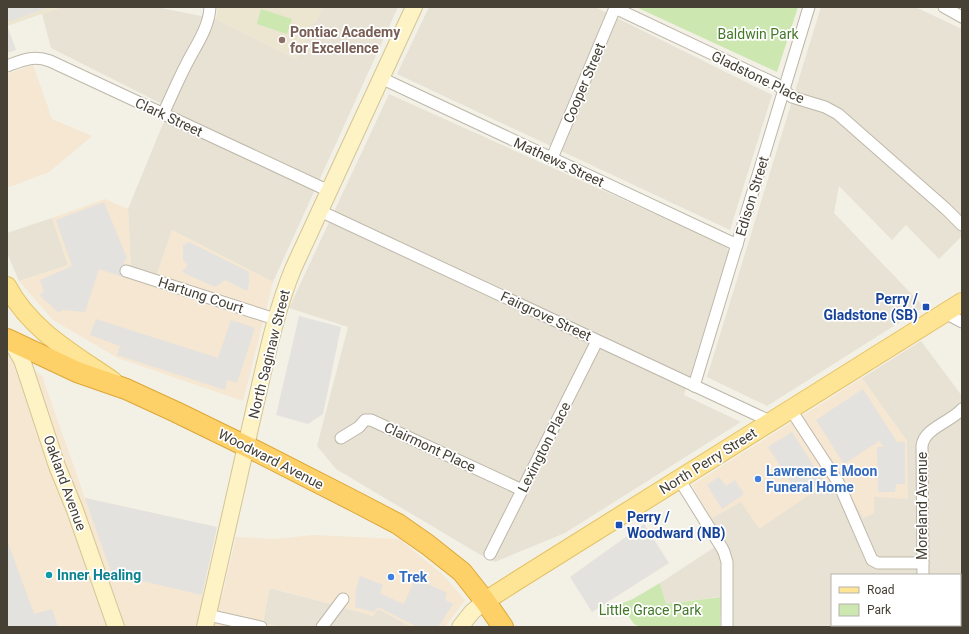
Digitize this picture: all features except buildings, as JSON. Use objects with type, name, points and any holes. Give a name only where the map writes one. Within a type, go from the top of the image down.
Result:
[{"type":"highway","name":"Woodward Avenue","points":[[8,336],[77,372],[126,389],[176,412],[398,524],[462,572],[503,627]]},
{"type":"main road","points":[[7,286],[19,306],[42,330],[56,342],[126,389]]},
{"type":"main road","name":"North Perry Street","points":[[485,601],[962,302]]},
{"type":"street","points":[[163,114],[186,65],[207,26],[210,7]]},
{"type":"street","name":"North Saginaw Street","points":[[207,621],[276,319],[287,284],[414,7]]},
{"type":"street","name":"Edison Street","points":[[694,386],[809,7]]},
{"type":"street","points":[[944,7],[962,16]]},
{"type":"street","name":"Gladstone Place","points":[[615,8],[776,84],[792,97],[825,107],[838,114],[946,209],[962,225]]},
{"type":"street","name":"Cooper Street","points":[[552,158],[615,8]]},
{"type":"street","name":"Clark Street","points":[[7,66],[29,59],[36,58],[46,60],[329,191]]},
{"type":"street","name":"Mathews Street","points":[[381,78],[737,245]]},
{"type":"street","name":"Fairgrove Street","points":[[320,211],[772,422]]},
{"type":"street","name":"Hartung Court","points":[[126,271],[276,319]]},
{"type":"street","points":[[945,313],[962,322]]},
{"type":"street","name":"Oakland Avenue","points":[[8,336],[22,360],[30,381],[57,466],[75,510],[116,627]]},
{"type":"street","name":"Lexington Place","points":[[490,554],[597,340]]},
{"type":"street","name":"Moreland Avenue","points":[[923,574],[923,441],[928,433],[956,415],[962,409]]},
{"type":"street","points":[[791,410],[839,484],[872,560],[878,563],[923,563]]},
{"type":"street","name":"Clairmont Place","points":[[341,438],[359,427],[365,420],[371,420],[522,490]]},
{"type":"street","points":[[680,479],[726,557],[727,627]]},
{"type":"street","points":[[322,627],[343,599]]},
{"type":"street","name":"North Perry Street","points":[[460,627],[472,612],[485,601]]},
{"type":"street","points":[[207,621],[261,627]]},
{"type":"shaded area","points":[[7,7],[62,7],[7,26]]},
{"type":"shaded area","points":[[7,7],[50,7],[7,22]]},
{"type":"shaded area","points":[[62,7],[156,7],[216,19],[296,59],[314,21],[316,22],[323,7],[398,7],[273,282],[172,230],[156,277],[131,269],[128,209],[162,126],[172,109],[51,48],[42,14]]},
{"type":"shaded area","name":"Pontiac Academy for Excellence","points":[[218,7],[323,7],[316,22],[314,21],[296,59],[216,19]]},
{"type":"shaded area","points":[[429,7],[595,7],[772,95],[730,230],[397,74]]},
{"type":"shaded area","points":[[821,7],[915,7],[962,29],[962,236],[939,259],[906,225],[892,240],[839,186],[834,213],[924,307],[767,406],[707,377]]},
{"type":"shaded area","points":[[7,28],[16,50],[7,53]]},
{"type":"shaded area","points":[[33,65],[52,119],[92,136],[49,172],[7,188],[7,74]]},
{"type":"shaded area","points":[[389,94],[726,247],[728,253],[684,395],[741,422],[565,533],[495,562],[336,469],[317,446],[348,327],[289,308]]},
{"type":"shaded area","points":[[105,199],[128,209],[131,269],[156,277],[172,230],[273,282],[243,401],[118,358],[53,320],[19,281],[68,265],[52,218]]},
{"type":"shaded area","points":[[104,202],[127,258],[123,263],[127,266],[126,278],[99,269],[85,312],[64,310],[58,312],[39,295],[44,291],[40,280],[72,266],[56,220]]},
{"type":"shaded area","points":[[52,218],[68,265],[19,281],[7,253],[7,233]]},
{"type":"shaded area","points":[[189,242],[249,272],[249,284],[247,291],[225,280],[215,287],[182,272],[188,265],[183,260],[183,245]]},
{"type":"shaded area","points":[[299,316],[341,327],[323,414],[308,424],[276,415]]},
{"type":"shaded area","points":[[96,319],[218,358],[231,320],[255,328],[237,383],[227,380],[225,390],[117,355],[120,346],[90,335]]},
{"type":"shaded area","points":[[921,341],[962,396],[962,627],[733,627],[732,595],[666,604],[660,583],[724,541],[711,519],[741,501],[839,475],[874,497],[907,441],[862,378]]},
{"type":"shaded area","points":[[7,351],[42,376],[85,498],[217,527],[202,595],[222,597],[236,537],[275,539],[314,535],[399,539],[442,574],[465,600],[445,627],[412,627],[378,609],[373,616],[270,588],[263,623],[280,627],[7,627]]},
{"type":"shaded area","points":[[862,378],[907,441],[908,499],[874,497],[874,513],[863,518],[839,475],[759,529],[741,502],[711,519],[692,485]]},
{"type":"shaded area","points":[[863,389],[897,442],[905,442],[905,484],[896,484],[895,492],[878,492],[877,447],[884,447],[879,441],[844,464],[816,420]]},
{"type":"shaded area","points":[[792,432],[823,480],[799,495],[768,447]]},
{"type":"shaded area","points":[[719,477],[726,486],[735,480],[744,494],[722,509],[707,485]]},
{"type":"shaded area","points":[[85,498],[217,527],[202,595],[112,574]]},
{"type":"shaded area","points":[[644,524],[669,563],[592,612],[570,577]]},
{"type":"shaded area","points":[[7,540],[34,614],[52,609],[58,627],[7,627]]},
{"type":"shaded area","points":[[360,576],[383,585],[380,593],[403,604],[415,578],[447,593],[445,600],[453,604],[438,627],[417,627],[378,607],[374,612],[355,607],[356,589]]},
{"type":"shaded area","points":[[269,588],[373,616],[378,609],[412,627],[280,627],[263,623]]},
{"type":"green space","name":"Baldwin Park","points":[[636,7],[798,7],[777,72]]},
{"type":"green space","points":[[261,9],[292,19],[287,34],[257,24]]},
{"type":"green space","name":"Little Grace Park","points":[[660,583],[666,604],[721,597],[720,627],[640,627],[634,624],[620,604],[633,599]]},
{"type":"place","name":"Pontiac Academy for Excellence","points":[[282,40]]},
{"type":"place","name":"Perry / Gladstone (SB)","points":[[926,307]]},
{"type":"place","name":"Lawrence E Moon Funeral Home","points":[[758,479]]},
{"type":"place","name":"Perry / Woodward (NB)","points":[[619,525]]},
{"type":"place","name":"Inner Healing","points":[[49,575]]},
{"type":"place","name":"Trek","points":[[391,577]]}]
